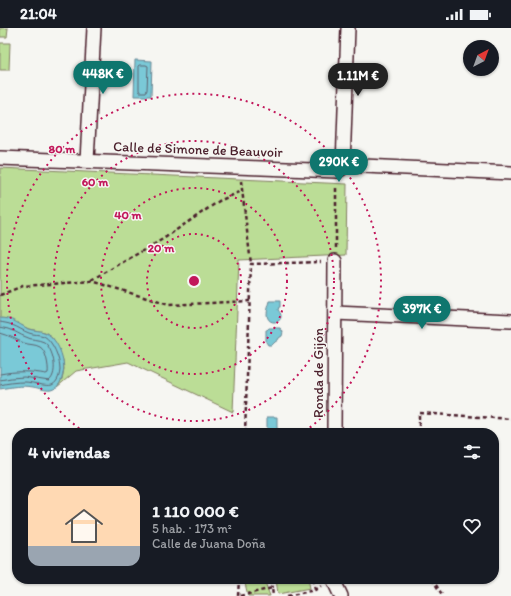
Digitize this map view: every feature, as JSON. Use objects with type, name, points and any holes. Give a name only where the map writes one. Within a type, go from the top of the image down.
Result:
[{"type":"street","points":[[87,160],[94,28]]},
{"type":"street","points":[[340,168],[348,28]]},
{"type":"street","name":"Calle de Simone de Beauvoir","points":[[0,158],[511,173]]},
{"type":"street","name":"Ronda de Gijón","points":[[334,428],[336,261]]},
{"type":"street","name":"Ronda de Gijón","points":[[335,313],[511,321]]},
{"type":"street","points":[[331,584],[341,596]]},
{"type":"path","points":[[251,264],[336,261],[340,168]]},
{"type":"path","points":[[240,175],[251,264],[245,428]]},
{"type":"path","points":[[92,281],[220,201],[242,191]]},
{"type":"path","points":[[0,295],[23,286],[92,281],[169,305],[250,301]]},
{"type":"path","points":[[419,428],[419,413],[511,419]]},
{"type":"path","points":[[239,584],[239,596],[272,588]]},
{"type":"path","points":[[271,584],[273,596]]},
{"type":"path","points":[[314,584],[315,590]]},
{"type":"path","points":[[287,596],[315,590],[326,584]]},
{"type":"path","points":[[435,584],[443,596]]},
{"type":"green space","points":[[0,28],[8,28],[7,37],[0,37]]},
{"type":"green space","points":[[0,43],[10,43],[9,70],[0,70]]},
{"type":"green space","points":[[0,168],[347,184],[346,255],[239,260],[233,412],[128,362],[76,371],[57,387],[62,379],[64,369],[63,360],[52,337],[45,332],[29,329],[12,321],[0,318]]},
{"type":"green space","points":[[245,584],[266,584],[270,596],[248,596]]},
{"type":"green space","points":[[277,584],[309,584],[310,588],[278,594]]},
{"type":"water","points":[[135,60],[152,61],[151,96],[134,96]]},
{"type":"water","points":[[270,301],[280,301],[280,307],[278,310],[281,314],[281,318],[277,322],[270,321],[268,318],[267,312]]},
{"type":"water","points":[[0,318],[12,320],[28,329],[44,332],[54,340],[60,351],[64,368],[63,376],[58,386],[51,390],[25,386],[0,389]]},
{"type":"water","points":[[269,328],[280,328],[283,332],[282,336],[272,345],[268,345],[266,342],[266,330]]},
{"type":"water","points":[[267,417],[277,417],[277,428],[267,428]]}]
